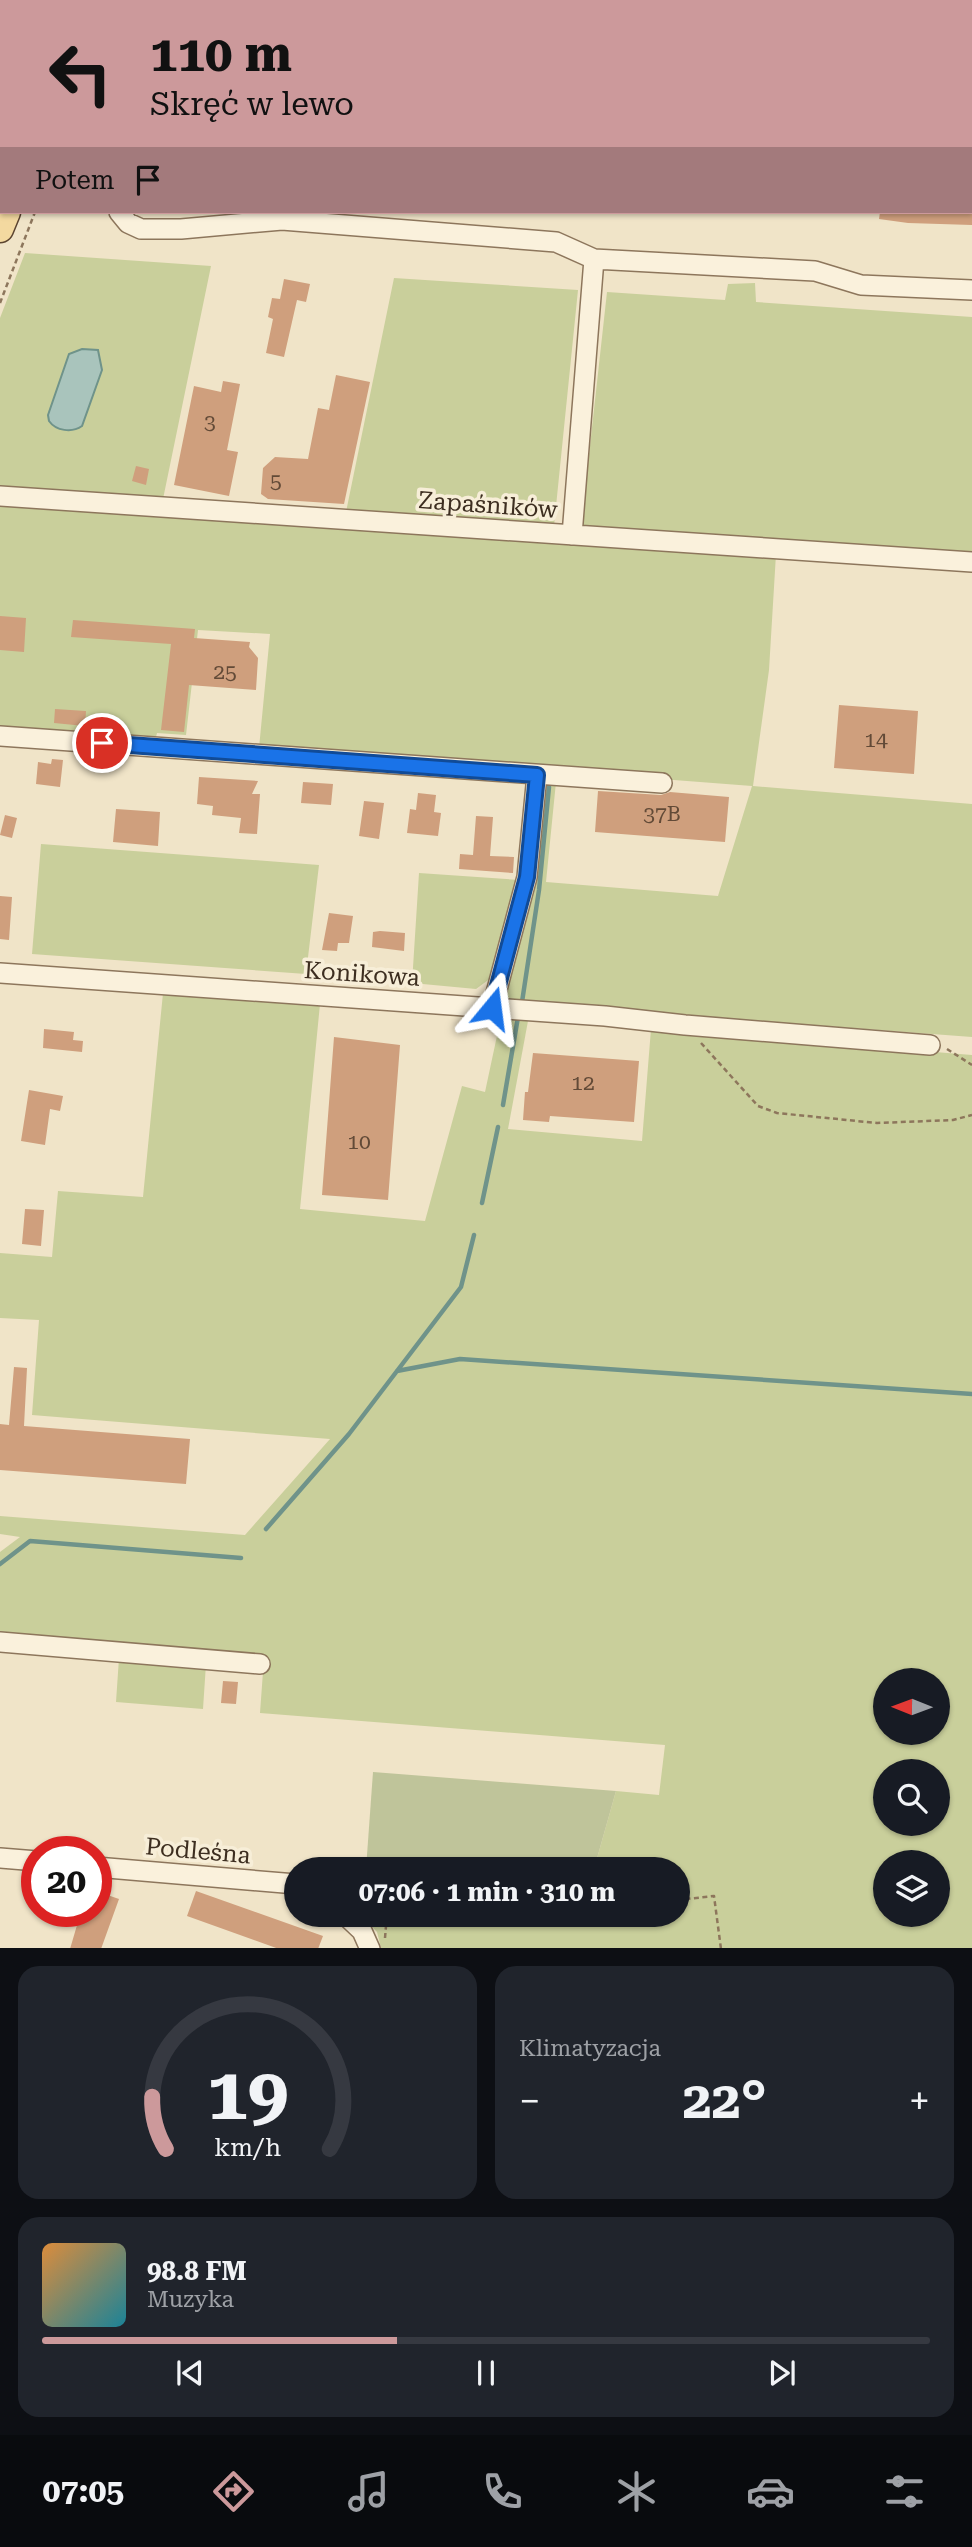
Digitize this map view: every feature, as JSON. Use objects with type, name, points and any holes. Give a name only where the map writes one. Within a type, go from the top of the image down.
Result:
[{"type":"street","points":[[121,214],[128,223],[141,229],[181,229],[282,220],[556,242],[594,259],[815,271],[861,285],[972,290]]},
{"type":"street","points":[[572,535],[594,259]]},
{"type":"street","name":"Zapaśników","points":[[0,496],[972,562]]},
{"type":"street","points":[[0,736],[662,783]]},
{"type":"street","points":[[492,1008],[527,877],[537,775]]},
{"type":"street","name":"Konikowa","points":[[0,973],[556,1012],[930,1045]]},
{"type":"street","points":[[0,1642],[260,1664]]},
{"type":"street","points":[[0,1858],[21,1860]]},
{"type":"street","name":"Podleśna","points":[[112,1868],[284,1883]]},
{"type":"street","points":[[358,1927],[370,1948]]},
{"type":"path","points":[[0,303],[34,214]]},
{"type":"path","points":[[685,1025],[758,1106],[777,1113],[877,1123],[953,1120],[972,1115]]},
{"type":"path","points":[[930,1045],[947,1049],[972,1065]]},
{"type":"path","points":[[690,1899],[714,1896],[721,1948]]},
{"type":"path","points":[[384,1948],[386,1927]]},
{"type":"green space","points":[[25,253],[211,266],[163,499],[0,487],[0,318]]},
{"type":"green space","points":[[394,278],[578,290],[554,526],[346,512]]},
{"type":"green space","points":[[755,283],[756,302],[972,317],[972,554],[581,527],[607,292],[725,300],[728,284]]},
{"type":"green space","points":[[0,503],[776,554],[769,670],[753,786],[972,804],[972,1037],[502,1002],[546,783],[556,782],[546,882],[718,896],[752,786],[259,748],[270,634],[198,630],[186,735],[157,733],[155,741],[0,729]]},
{"type":"green space","points":[[41,844],[319,865],[306,974],[32,954]]},
{"type":"green space","points":[[419,873],[519,880],[491,978],[476,989],[412,983]]},
{"type":"green space","points":[[163,993],[320,1004],[300,1209],[425,1221],[462,1086],[485,1092],[501,1017],[528,1021],[508,1129],[642,1141],[651,1029],[972,1055],[972,1948],[381,1948],[377,1932],[372,1927],[690,1927],[690,1857],[597,1857],[616,1791],[659,1795],[665,1745],[260,1713],[264,1658],[0,1637],[0,1552],[20,1537],[0,1534],[0,1516],[245,1535],[330,1439],[32,1415],[39,1320],[0,1318],[0,1253],[52,1257],[58,1191],[143,1197]]},
{"type":"green space","points":[[119,1658],[206,1664],[203,1709],[116,1702]]},
{"type":"green space","points":[[373,1772],[616,1791],[597,1857],[367,1857]]},
{"type":"water","points":[[82,349],[98,350],[102,370],[82,426],[74,430],[60,429],[49,421],[48,415],[69,354]]},
{"type":"building","points":[[880,214],[972,214],[972,225],[908,223],[879,219]]},
{"type":"building","points":[[284,279],[310,284],[306,302],[297,300],[284,357],[266,353],[273,319],[268,317],[272,298],[280,299]]},
{"type":"building","points":[[336,375],[370,382],[344,504],[268,499],[261,494],[263,468],[275,457],[308,459],[318,408],[329,410]]},
{"type":"building","points":[[223,381],[240,384],[227,450],[238,452],[229,496],[174,485],[194,386],[221,392]]},
{"type":"building","points":[[136,466],[149,469],[146,485],[132,481]]},
{"type":"building","points":[[0,616],[26,618],[24,652],[0,650]]},
{"type":"building","points":[[73,620],[195,629],[194,638],[250,642],[249,647],[258,658],[256,690],[189,685],[184,732],[161,730],[171,644],[71,637]]},
{"type":"building","points":[[839,705],[918,711],[914,774],[834,768]]},
{"type":"building","points":[[55,709],[86,711],[85,726],[54,723]]},
{"type":"building","points":[[52,759],[63,760],[60,787],[36,784],[38,762],[51,764]]},
{"type":"building","points":[[199,777],[258,781],[252,794],[260,794],[257,834],[239,833],[241,818],[212,815],[213,806],[197,804]]},
{"type":"building","points":[[303,782],[333,784],[331,805],[301,803]]},
{"type":"building","points":[[598,791],[661,795],[670,792],[729,797],[725,842],[595,832]]},
{"type":"building","points":[[418,793],[436,795],[434,812],[441,813],[438,836],[407,833],[410,809],[416,810]]},
{"type":"building","points":[[364,801],[384,803],[379,839],[359,836]]},
{"type":"building","points":[[116,809],[160,812],[158,846],[113,842]]},
{"type":"building","points":[[5,815],[17,818],[12,838],[0,835]]},
{"type":"building","points":[[476,816],[493,817],[490,856],[514,857],[513,873],[459,869],[460,854],[473,855]]},
{"type":"building","points":[[0,896],[12,897],[9,940],[0,939]]},
{"type":"building","points":[[329,913],[353,916],[349,943],[338,943],[337,951],[322,950]]},
{"type":"building","points":[[373,932],[405,933],[404,951],[372,947]]},
{"type":"building","points":[[44,1029],[74,1032],[73,1040],[83,1041],[82,1052],[43,1048]]},
{"type":"building","points":[[334,1037],[400,1045],[388,1200],[322,1195]]},
{"type":"building","points":[[533,1053],[639,1061],[634,1122],[550,1116],[549,1122],[523,1120],[525,1092],[528,1092]]},
{"type":"building","points":[[29,1090],[63,1096],[60,1111],[50,1109],[45,1145],[21,1141]]},
{"type":"building","points":[[25,1209],[44,1210],[41,1246],[22,1244]]},
{"type":"building","points":[[14,1367],[27,1368],[24,1426],[190,1439],[186,1484],[0,1470],[0,1424],[9,1425]]},
{"type":"building","points":[[223,1681],[238,1682],[236,1704],[221,1703]]},
{"type":"building","points":[[196,1891],[284,1922],[284,1927],[298,1927],[323,1936],[318,1948],[276,1948],[187,1916]]},
{"type":"building","points":[[112,1897],[119,1899],[112,1918]]},
{"type":"building","points":[[76,1927],[109,1927],[101,1948],[70,1948]]},
{"type":"waterway","points":[[522,1002],[539,890],[549,787]]},
{"type":"waterway","points":[[503,1105],[518,1017]]},
{"type":"waterway","points":[[482,1203],[498,1127]]},
{"type":"waterway","points":[[266,1529],[349,1434],[461,1287],[474,1235]]},
{"type":"waterway","points":[[397,1371],[460,1359],[972,1394]]},
{"type":"waterway","points":[[0,1564],[30,1541],[241,1558]]},
{"type":"route","points":[[102,743],[537,775],[527,877],[492,1008]]}]
